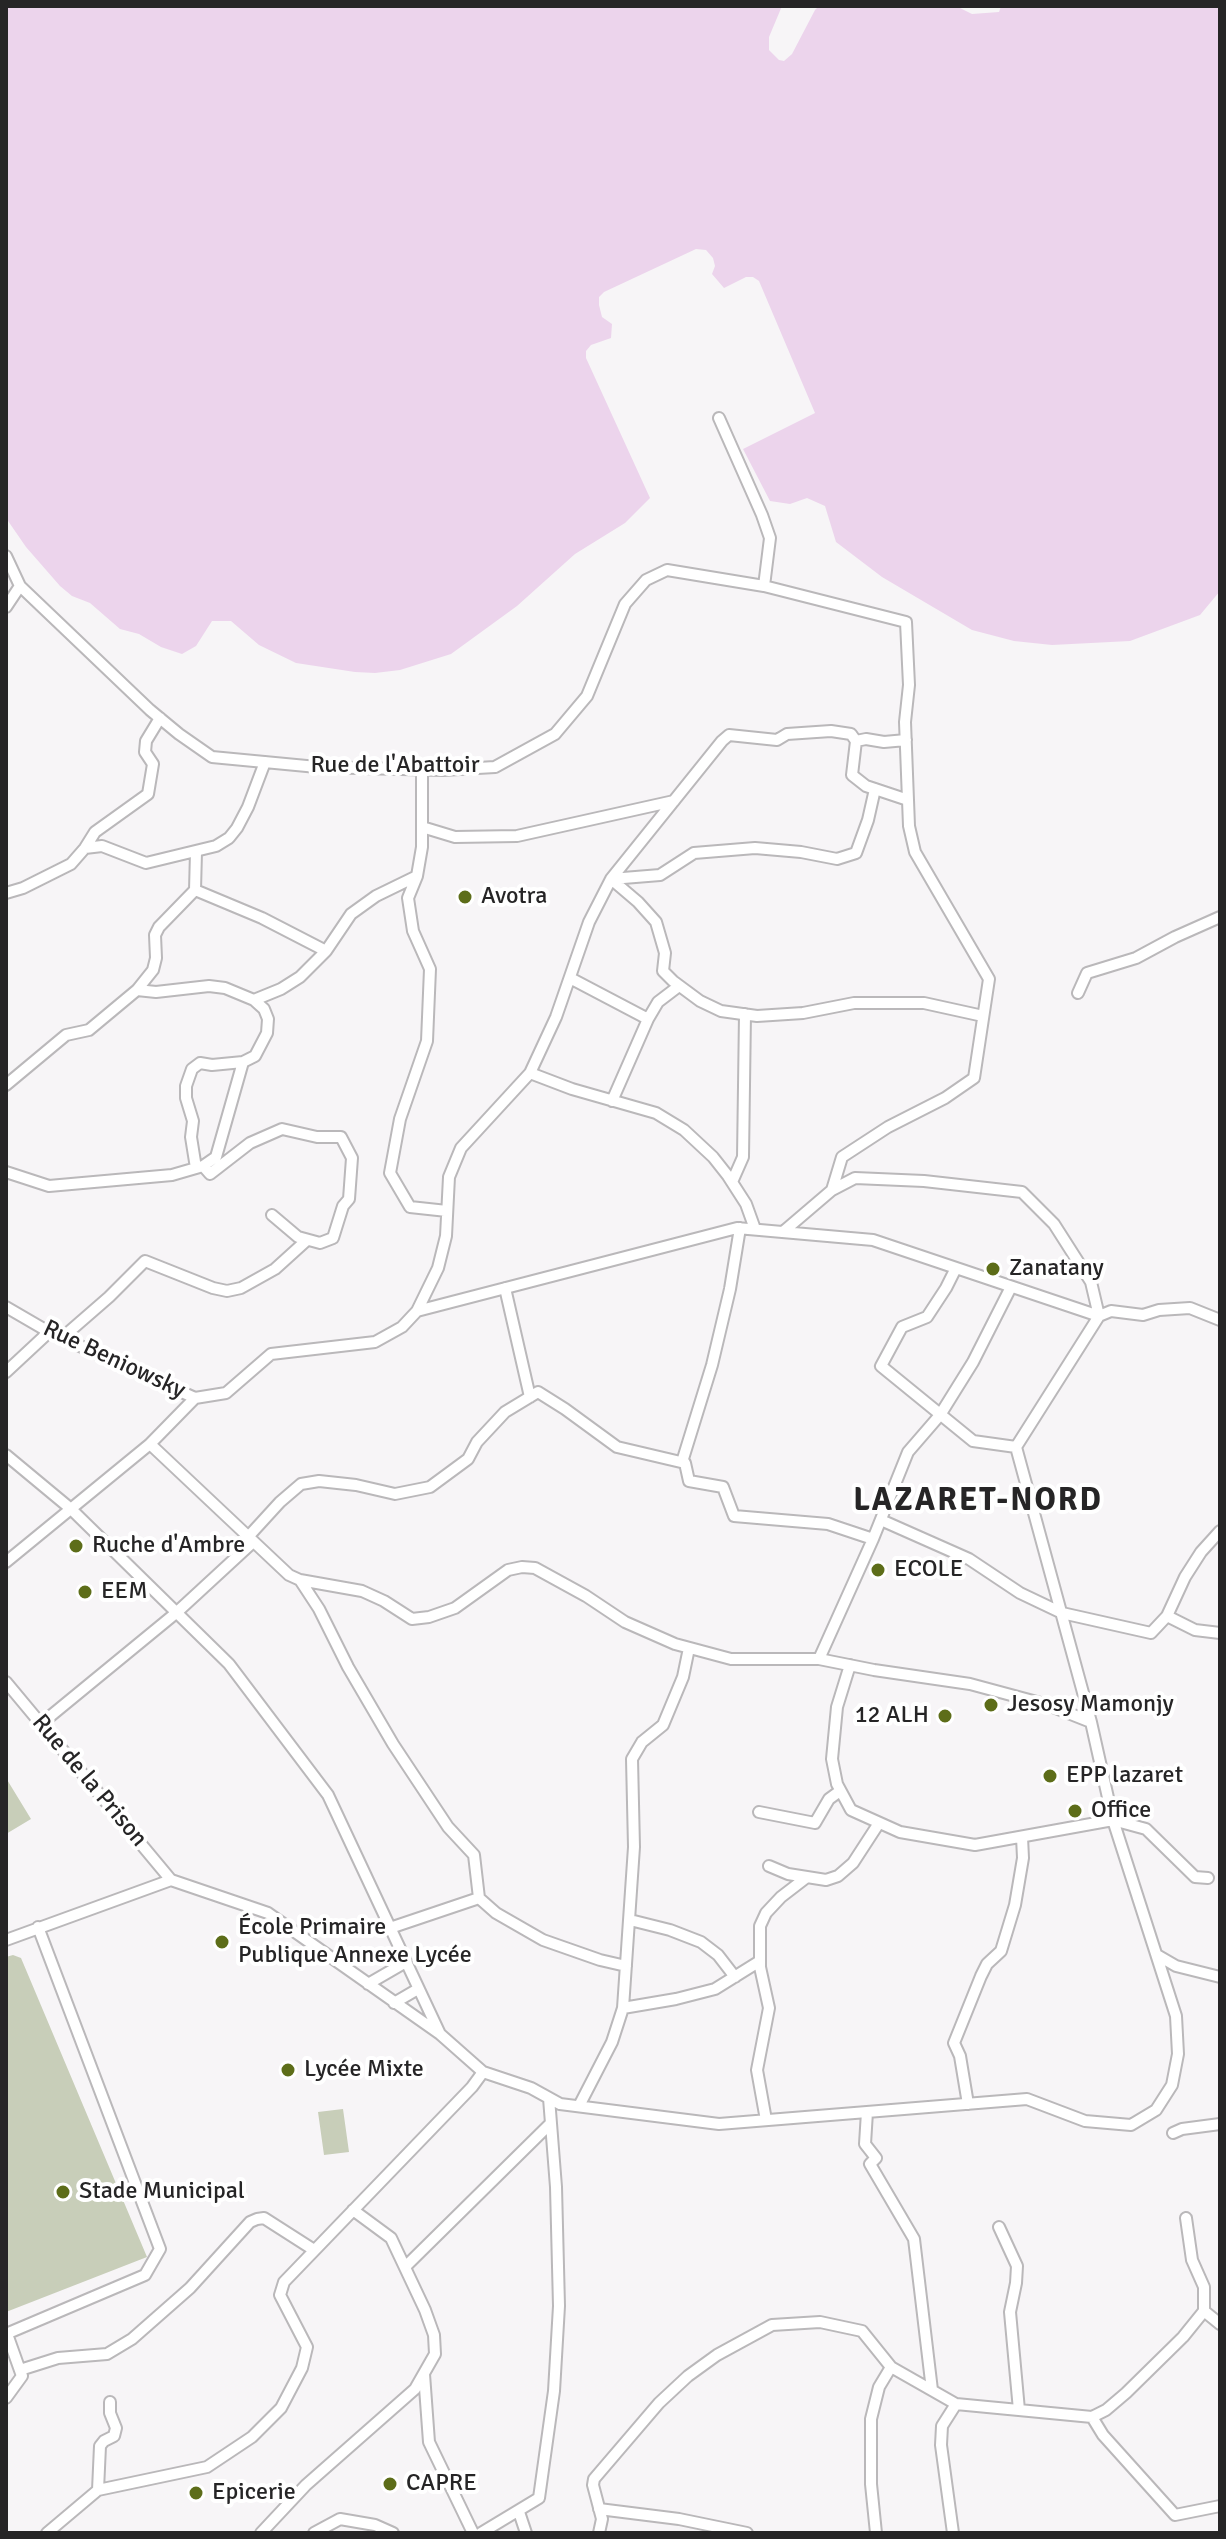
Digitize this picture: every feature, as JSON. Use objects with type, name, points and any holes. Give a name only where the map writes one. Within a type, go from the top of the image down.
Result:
[{"type":"street","points":[[719,418],[770,538],[764,586]]},
{"type":"street","name":"Rue de l'Abattoir","points":[[6,556],[20,586],[160,718],[212,757],[317,767],[443,770],[495,767],[555,734],[587,696],[625,604],[646,580],[667,570],[764,586],[906,622],[909,685],[906,740]]},
{"type":"street","points":[[6,607],[20,586]]},
{"type":"street","points":[[6,893],[71,864],[95,832],[148,794],[153,764],[145,752],[146,741],[160,718]]},
{"type":"street","points":[[417,1311],[438,1268],[446,1236],[449,1177],[461,1148],[530,1073],[556,1017],[589,922],[611,879],[729,735],[777,740],[787,734],[831,731],[851,734],[856,741],[852,775],[866,786],[908,800]]},
{"type":"street","points":[[832,1190],[842,1157],[974,1078],[989,979],[915,852],[909,826],[906,740],[856,741]]},
{"type":"street","points":[[85,848],[102,846],[146,863],[216,846],[229,838],[248,807],[265,762]]},
{"type":"street","points":[[422,768],[422,847],[417,876],[408,898],[413,931],[430,969],[427,1041],[400,1119],[390,1173],[410,1207],[447,1211]]},
{"type":"street","points":[[611,879],[660,875],[694,853],[755,848],[837,859],[856,853],[875,789]]},
{"type":"street","points":[[422,827],[455,837],[517,836],[674,801]]},
{"type":"street","points":[[6,1085],[66,1035],[89,1030],[137,990],[153,970],[155,935],[159,927],[195,890],[196,852]]},
{"type":"street","points":[[254,1000],[300,977],[326,951],[351,914],[376,896],[417,876]]},
{"type":"street","points":[[611,879],[656,922],[665,953],[663,971],[700,1001],[721,1011],[745,1014],[803,1013],[854,1003],[924,1003],[983,1016]]},
{"type":"street","points":[[195,890],[262,918],[326,951]]},
{"type":"street","points":[[1078,993],[1087,973],[1136,958],[1220,917]]},
{"type":"street","points":[[570,978],[648,1019]]},
{"type":"street","points":[[137,990],[156,992],[209,986],[225,988],[254,1000],[264,1009],[268,1019],[267,1033],[255,1056],[243,1062],[200,1063],[192,1069],[186,1086],[186,1098],[193,1121],[191,1137],[200,1167],[210,1174],[250,1143],[282,1129],[317,1137],[341,1137],[352,1158],[349,1199],[343,1206],[333,1238],[320,1243],[298,1237],[272,1215]]},
{"type":"street","points":[[612,1101],[648,1019],[658,1002],[679,986]]},
{"type":"street","points":[[732,1182],[743,1157],[745,1014]]},
{"type":"street","points":[[6,1172],[49,1186],[172,1175],[200,1167],[216,1157],[243,1062]]},
{"type":"street","points":[[530,1073],[656,1113],[684,1130],[713,1157],[732,1182],[746,1204],[755,1229]]},
{"type":"street","points":[[784,1231],[832,1190],[855,1178],[924,1181],[1022,1192],[1054,1224],[1091,1282],[1099,1316]]},
{"type":"street","points":[[417,1311],[740,1228],[873,1240],[1099,1316]]},
{"type":"street","points":[[682,1462],[712,1365],[730,1289],[740,1228]]},
{"type":"street","points":[[63,1337],[145,1261],[227,1291],[241,1288],[275,1269],[307,1240]]},
{"type":"street","points":[[956,1268],[927,1317],[902,1327],[881,1366],[973,1441],[1016,1447]]},
{"type":"street","points":[[819,1659],[908,1452],[940,1415],[973,1362],[1011,1287]]},
{"type":"street","points":[[505,1288],[530,1397]]},
{"type":"street","name":"Rue Beniowsky","points":[[6,1307],[49,1332],[195,1398],[226,1393],[271,1354],[375,1342],[402,1327],[417,1311]]},
{"type":"street","points":[[6,1940],[171,1880],[268,1913],[440,2034],[483,2072],[531,2088],[560,2104],[719,2124],[1027,2099],[1085,2121],[1131,2125],[1156,2110],[1172,2085],[1178,2054],[1176,2016],[1113,1820],[1091,1722],[1016,1447],[1099,1316],[1111,1311],[1143,1315],[1159,1310],[1190,1308],[1220,1320]]},
{"type":"street","points":[[6,1372],[49,1332]]},
{"type":"street","points":[[42,1723],[176,1613],[250,1540],[280,1502],[301,1484],[319,1481],[395,1494],[430,1487],[468,1459],[477,1442],[505,1412],[538,1392],[617,1447],[685,1463],[689,1481],[723,1487],[734,1516],[828,1524],[873,1539]]},
{"type":"street","points":[[6,1562],[150,1444],[195,1398]]},
{"type":"street","points":[[150,1444],[289,1575],[300,1580],[362,1591],[412,1619],[455,1608],[508,1570],[535,1568],[625,1622],[689,1648],[731,1659],[819,1659],[970,1684],[1048,1705],[1091,1722]]},
{"type":"street","points":[[6,1455],[71,1509],[229,1664],[328,1795],[440,2034]]},
{"type":"street","points":[[881,1520],[969,1559],[1020,1593],[1062,1613],[1151,1633],[1167,1616],[1185,1577],[1201,1552],[1220,1531]]},
{"type":"street","points":[[300,1580],[393,1744],[448,1827],[474,1855],[479,1898],[496,1913],[543,1940],[626,1966]]},
{"type":"street","points":[[1167,1616],[1195,1630],[1220,1633]]},
{"type":"street","points":[[579,2106],[612,2042],[623,2008],[635,1818],[632,1759],[642,1742],[663,1725],[683,1677],[689,1648]]},
{"type":"street","points":[[850,1665],[837,1707],[832,1759],[840,1791],[851,1810],[900,1832],[975,1845],[1113,1820],[1146,1829],[1195,1877],[1208,1878]]},
{"type":"street","name":"Rue de la Prison","points":[[6,1682],[171,1880]]},
{"type":"street","points":[[759,1812],[815,1823],[829,1799],[840,1791]]},
{"type":"street","points":[[769,1866],[788,1874],[826,1880],[838,1876],[853,1863],[879,1823]]},
{"type":"street","points":[[968,2104],[960,2056],[954,2043],[987,1964],[1001,1951],[1015,1905],[1023,1858],[1022,1837]]},
{"type":"street","points":[[766,2120],[757,2070],[769,2008],[760,1961],[760,1926],[766,1913],[781,1897],[807,1877]]},
{"type":"street","points":[[390,1928],[479,1898]]},
{"type":"street","points":[[630,1920],[701,1942],[718,1955],[735,1977]]},
{"type":"street","points":[[6,2398],[22,2376],[6,2334],[145,2275],[160,2249],[38,1927]]},
{"type":"street","points":[[1157,1955],[1176,1966],[1220,1977]]},
{"type":"street","points":[[623,2008],[701,1994],[715,1989],[760,1961]]},
{"type":"street","points":[[368,1984],[406,1962]]},
{"type":"street","points":[[394,2003],[418,1989]]},
{"type":"street","points":[[47,2533],[98,2490],[207,2467],[252,2437],[281,2408],[302,2368],[307,2347],[280,2295],[284,2282],[483,2072]]},
{"type":"street","points":[[481,2533],[539,2498],[554,2391],[559,2306],[556,2187],[549,2098]]},
{"type":"street","points":[[867,2112],[865,2144],[876,2158],[870,2164],[914,2239],[932,2390]]},
{"type":"street","points":[[405,2267],[551,2123]]},
{"type":"street","points":[[1173,2133],[1220,2124]]},
{"type":"street","points":[[261,2533],[306,2485],[415,2389],[435,2354],[434,2335],[425,2310],[391,2238],[353,2210]]},
{"type":"street","points":[[20,2370],[58,2358],[107,2354],[132,2339],[190,2288],[250,2222],[257,2219],[264,2218],[314,2250]]},
{"type":"street","points":[[599,2533],[602,2519],[594,2479],[659,2403],[688,2376],[717,2355],[772,2325],[820,2322],[862,2331],[891,2367],[956,2404],[1092,2417],[1106,2410],[1183,2337],[1204,2311],[1204,2287],[1192,2260],[1186,2218]]},
{"type":"street","points":[[999,2227],[1017,2266],[1010,2312],[1019,2410]]},
{"type":"street","points":[[1204,2311],[1220,2324]]},
{"type":"street","points":[[876,2533],[871,2484],[871,2419],[879,2387],[891,2367]]},
{"type":"street","points":[[424,2374],[429,2442],[473,2533]]},
{"type":"street","points":[[98,2490],[100,2446],[114,2436],[116,2428],[110,2413],[110,2402]]},
{"type":"street","points":[[953,2533],[941,2445],[942,2426],[956,2404]]},
{"type":"street","points":[[1092,2417],[1103,2435],[1175,2515],[1220,2506]]},
{"type":"street","points":[[599,2509],[679,2519],[747,2533]]},
{"type":"street","points":[[519,2512],[526,2533]]},
{"type":"street","points":[[314,2533],[340,2519],[375,2525],[393,2533]]},
{"type":"green space","points":[[6,1778],[31,1819],[6,1834]]},
{"type":"green space","name":"Stade Municipal","points":[[13,1955],[21,1958],[147,2257],[6,2312],[6,1957]]},
{"type":"green space","points":[[343,2109],[349,2152],[324,2155],[318,2112]]},
{"type":"shaded area","points":[[6,6],[782,6],[769,37],[769,50],[784,61],[792,54],[819,6],[956,6],[972,14],[999,12],[1001,6],[1220,6],[1220,591],[1200,615],[1130,641],[1052,645],[1014,641],[972,630],[882,577],[836,542],[825,506],[807,498],[790,504],[770,501],[743,449],[815,413],[759,281],[746,277],[724,288],[712,274],[715,266],[713,258],[706,250],[696,249],[604,292],[599,297],[599,305],[602,317],[612,324],[611,338],[591,345],[586,351],[586,358],[650,498],[625,523],[575,554],[517,606],[451,654],[400,670],[355,672],[296,663],[259,645],[231,621],[212,621],[196,646],[182,654],[161,647],[139,634],[120,629],[90,603],[72,596],[60,586],[6,518]]},
{"type":"place","name":"Avotra","points":[[465,897]]},
{"type":"place","name":"Zanatany","points":[[993,1269]]},
{"type":"place","name":"Ruche d'Ambre","points":[[76,1546]]},
{"type":"place","name":"ECOLE","points":[[878,1570]]},
{"type":"place","name":"EEM","points":[[85,1592]]},
{"type":"place","name":"Jesosy Mamonjy","points":[[991,1705]]},
{"type":"place","name":"12 ALH","points":[[945,1716]]},
{"type":"place","name":"EPP lazaret","points":[[1050,1776]]},
{"type":"place","name":"Office","points":[[1075,1811]]},
{"type":"place","name":"École Primaire Publique Annexe Lycée","points":[[222,1942]]},
{"type":"place","name":"Lycée Mixte","points":[[288,2070]]},
{"type":"place","name":"Stade Municipal","points":[[63,2192]]},
{"type":"place","name":"CAPRE","points":[[390,2484]]},
{"type":"place","name":"Epicerie","points":[[196,2493]]},
{"type":"district","name":"LAZARET-NORD","points":[[978,1502]]}]
